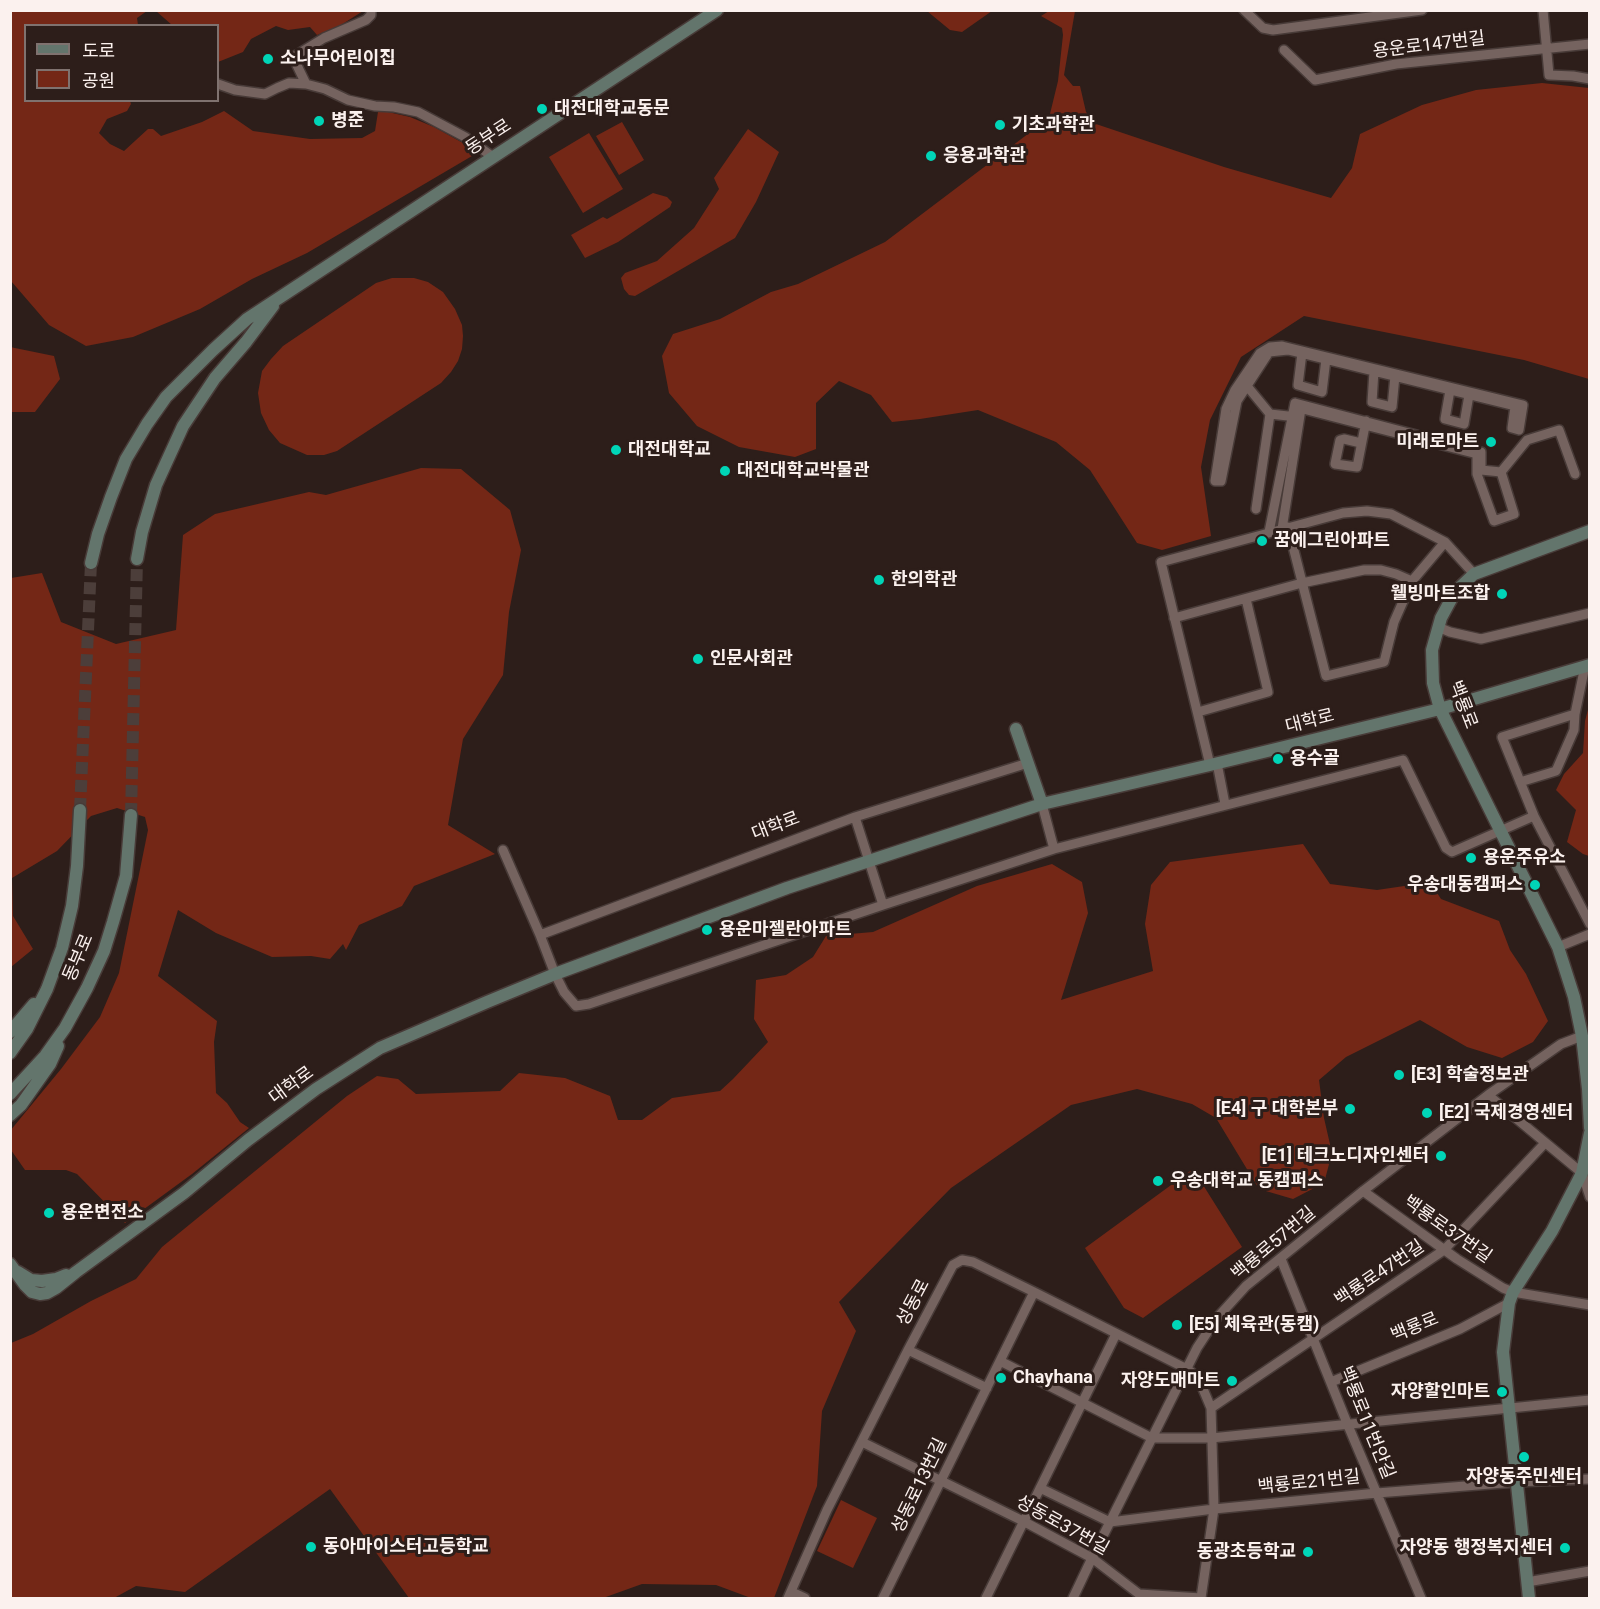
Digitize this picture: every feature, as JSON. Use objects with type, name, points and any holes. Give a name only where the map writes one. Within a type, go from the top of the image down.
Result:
[{"type":"main road","name":"동부로","points":[[91,563],[98,534],[126,459],[147,424],[166,398],[247,319],[717,10]]},
{"type":"main road","points":[[137,559],[142,532],[156,485],[183,426],[215,378],[281,296]]},
{"type":"main road","name":"백룡로","points":[[1590,531],[1474,574],[1455,592],[1440,618],[1432,650],[1433,682],[1440,709],[1558,947],[1574,997],[1582,1036],[1590,1128]]},
{"type":"main road","name":"대학로","points":[[13,1267],[31,1280],[42,1281],[76,1272],[184,1193],[248,1140],[316,1089],[380,1048],[555,974],[787,888],[1042,804],[1440,709],[1587,665]]},
{"type":"main road","points":[[1016,729],[1042,804]]},
{"type":"main road","name":"동부로","points":[[10,1053],[27,1029],[47,989],[62,948],[72,906],[80,810]]},
{"type":"main road","name":"동부로","points":[[10,1094],[45,1056],[65,1028],[104,951],[126,876],[131,815]]},
{"type":"main road","points":[[10,1032],[47,989]]},
{"type":"main road","points":[[10,1115],[21,1105],[50,1064],[65,1028]]},
{"type":"main road","name":"백룡로","points":[[1529,1599],[1503,1352],[1511,1297],[1586,1173],[1590,1134]]},
{"type":"street","points":[[306,84],[293,57],[324,38],[366,20],[371,15],[371,10]]},
{"type":"street","points":[[1244,10],[1263,28],[1273,30],[1422,10]]},
{"type":"street","points":[[1543,10],[1549,75],[1590,79]]},
{"type":"street","name":"용운로147번길","points":[[1284,50],[1314,80],[1396,64],[1590,44]]},
{"type":"street","points":[[219,84],[235,90],[265,94],[289,83],[306,84],[325,89],[348,100],[418,112],[465,136],[494,157]]},
{"type":"street","points":[[1282,346],[1523,405],[1519,430],[1512,428],[1515,406],[1302,353],[1288,350],[1269,352],[1237,401],[1221,481],[1215,481],[1226,409],[1235,390],[1260,353],[1270,347],[1282,346]]},
{"type":"street","points":[[1302,353],[1298,385],[1322,392],[1326,359]]},
{"type":"street","points":[[1374,371],[1372,402],[1392,407],[1395,376]]},
{"type":"street","points":[[1247,386],[1270,414],[1295,417]]},
{"type":"street","points":[[1450,390],[1445,419],[1464,424],[1469,394]]},
{"type":"street","points":[[1269,532],[1295,417],[1301,409],[1481,452],[1481,470],[1501,472]]},
{"type":"street","points":[[1256,509],[1270,414]]},
{"type":"street","points":[[1295,417],[1285,528],[1326,676],[1384,662],[1394,622],[1412,581],[1445,542]]},
{"type":"street","points":[[1361,443],[1366,423]]},
{"type":"street","points":[[1366,423],[1477,454],[1477,474],[1494,521],[1514,513],[1501,472]]},
{"type":"street","points":[[1501,472],[1527,440],[1558,430],[1575,474]]},
{"type":"street","points":[[1225,804],[1198,712],[1161,562],[1343,513],[1367,511],[1390,514],[1445,542],[1474,574]]},
{"type":"street","points":[[1174,618],[1302,583],[1364,570],[1381,570],[1412,581]]},
{"type":"street","points":[[1198,712],[1268,692],[1246,598]]},
{"type":"street","points":[[1438,627],[1481,639],[1590,612]]},
{"type":"street","name":"대학로","points":[[1520,782],[1556,771],[1574,730],[1575,714],[1587,665]]},
{"type":"street","name":"백룡로","points":[[1575,714],[1502,736],[1534,816],[1590,924]]},
{"type":"street","points":[[503,850],[555,974],[564,992],[576,1006],[589,1004],[1054,849],[1403,760],[1446,848],[1452,852],[1534,816]]},
{"type":"street","name":"대학로","points":[[540,935],[855,817],[1028,763]]},
{"type":"street","points":[[1042,804],[1054,849]]},
{"type":"street","points":[[855,817],[883,905]]},
{"type":"street","points":[[1558,947],[1590,934]]},
{"type":"street","name":"백룡로57번길","points":[[1073,1599],[1197,1348],[1216,1319],[1246,1286],[1363,1191],[1488,1095],[1561,1044],[1582,1036]]},
{"type":"street","points":[[1488,1095],[1545,1143],[1586,1173],[1590,1197]]},
{"type":"street","name":"백룡로47번길","points":[[1211,1408],[1444,1250],[1545,1143]]},
{"type":"street","name":"백룡로37번길","points":[[1363,1191],[1444,1250],[1503,1288],[1511,1297],[1590,1305]]},
{"type":"street","name":"백룡로11번안길","points":[[1281,1259],[1421,1599]]},
{"type":"street","name":"성동로","points":[[805,1599],[790,1595],[827,1510],[953,1265],[962,1260],[973,1262],[1187,1369]]},
{"type":"street","name":"성동로13번길","points":[[883,1599],[1034,1292]]},
{"type":"street","name":"백룡로","points":[[1331,1382],[1460,1329],[1511,1297]]},
{"type":"street","points":[[986,1599],[1116,1334]]},
{"type":"street","points":[[908,1350],[987,1388]]},
{"type":"street","points":[[1000,1361],[1152,1438],[1211,1438],[1590,1400]]},
{"type":"street","points":[[1187,1369],[1198,1377],[1211,1408],[1214,1509]]},
{"type":"street","name":"성동로37번길","points":[[862,1442],[1023,1521],[1092,1558],[1139,1594],[1201,1598],[1214,1509]]},
{"type":"street","name":"백룡로21번길","points":[[1110,1522],[1377,1493],[1516,1482],[1590,1479]]},
{"type":"street","points":[[1040,1488],[1110,1522]]},
{"type":"street","points":[[1527,1582],[1590,1571]]},
{"type":"green space","points":[[10,11],[147,11],[137,18],[138,24],[24,24],[24,102],[130,102],[127,111],[107,119],[99,133],[110,144],[124,151],[148,129],[153,129],[161,136],[202,122],[224,111],[253,131],[310,139],[362,138],[375,131],[378,112],[388,112],[410,117],[434,127],[463,143],[472,156],[307,253],[252,279],[200,309],[133,337],[86,346],[49,325],[11,281]]},
{"type":"green space","points":[[156,11],[363,11],[341,25],[317,35],[310,27],[288,30],[276,26],[251,39],[243,52],[219,62],[219,24],[171,24]]},
{"type":"green space","points":[[927,11],[992,11],[962,32],[950,30]]},
{"type":"green space","points":[[1049,11],[1075,11],[1064,75],[1073,86],[1080,86],[1086,112],[1096,124],[1224,167],[1331,198],[1352,168],[1360,134],[1422,105],[1476,90],[1542,83],[1589,88],[1589,379],[1524,360],[1304,316],[1241,357],[1210,420],[1201,467],[1211,536],[1162,550],[1137,543],[1090,470],[1056,442],[978,410],[892,422],[871,395],[839,381],[816,403],[816,449],[795,457],[739,447],[697,426],[669,393],[662,356],[673,334],[720,319],[771,292],[798,284],[885,242],[1049,118],[1058,81],[1063,35],[1062,28],[1041,16]]},
{"type":"green space","points":[[622,122],[644,160],[619,175],[596,136]]},
{"type":"green space","points":[[748,129],[779,152],[756,202],[735,238],[635,296],[629,295],[624,289],[621,278],[625,273],[657,261],[694,228],[719,189],[714,178]]},
{"type":"green space","points":[[589,133],[623,189],[583,213],[549,157]]},
{"type":"green space","points":[[653,193],[667,197],[672,202],[670,207],[618,242],[585,258],[571,235],[603,217],[607,219]]},
{"type":"green space","points":[[392,278],[414,278],[428,282],[443,292],[455,309],[462,325],[463,336],[458,361],[451,372],[441,383],[337,451],[324,455],[307,455],[280,443],[269,430],[261,413],[258,393],[262,371],[283,346],[376,283]]},
{"type":"green space","points":[[10,347],[54,356],[60,379],[35,412],[11,412]]},
{"type":"green space","points":[[421,468],[461,469],[510,510],[521,550],[509,612],[503,675],[463,739],[448,825],[495,854],[414,886],[402,906],[359,925],[346,950],[343,944],[330,959],[311,956],[272,957],[216,933],[178,910],[158,976],[217,1021],[214,1042],[216,1093],[227,1103],[240,1122],[249,1128],[192,1174],[125,1223],[77,1174],[66,1170],[25,1170],[11,1150],[10,1131],[100,1017],[119,973],[148,830],[145,817],[117,808],[91,816],[57,851],[12,878],[13,916],[33,949],[11,967],[11,578],[42,573],[61,622],[116,644],[176,630],[183,535],[215,514],[309,492],[326,495]]},
{"type":"green space","points":[[1589,706],[1589,856],[1567,842],[1576,810],[1556,790],[1564,774],[1583,753],[1585,721]]},
{"type":"green space","points":[[1303,844],[1330,884],[1377,890],[1411,885],[1427,877],[1441,899],[1499,921],[1510,950],[1526,974],[1548,1021],[1533,1042],[1502,1058],[1467,1047],[1420,1020],[1346,1057],[1319,1080],[1332,1153],[1324,1183],[1293,1199],[1259,1189],[1216,1118],[1192,1104],[1137,1089],[1071,1105],[951,1188],[839,1302],[856,1331],[822,1411],[817,1486],[774,1598],[751,1598],[716,1585],[642,1584],[603,1598],[409,1598],[330,1489],[185,1592],[136,1586],[114,1598],[11,1598],[11,1343],[33,1334],[136,1279],[162,1247],[347,1096],[377,1076],[398,1079],[416,1094],[500,1091],[519,1073],[565,1078],[610,1096],[618,1120],[642,1120],[672,1098],[720,1091],[733,1079],[768,1042],[754,1019],[756,980],[786,975],[813,957],[826,936],[873,932],[977,886],[1052,864],[1082,882],[1088,913],[1061,1000],[1153,971],[1145,924],[1151,885],[1170,862]]},
{"type":"green space","points":[[1193,1169],[1242,1247],[1143,1318],[1124,1308],[1085,1248]]},
{"type":"green space","points":[[841,1500],[877,1518],[853,1568],[817,1551]]},
{"type":"tunnel","points":[[131,815],[137,559]]},
{"type":"tunnel","points":[[80,810],[91,563]]},
{"type":"place","name":"소나무어린이집","points":[[268,59]]},
{"type":"place","name":"대전대학교동문","points":[[542,109]]},
{"type":"place","name":"병준","points":[[319,121]]},
{"type":"place","name":"기초과학관","points":[[1000,125]]},
{"type":"place","name":"응용과학관","points":[[931,156]]},
{"type":"place","name":"미래로마트","points":[[1491,442]]},
{"type":"place","name":"대전대학교","points":[[616,450]]},
{"type":"place","name":"대전대학교박물관","points":[[725,471]]},
{"type":"place","name":"꿈에그린아파트","points":[[1262,541]]},
{"type":"place","name":"한의학관","points":[[879,580]]},
{"type":"place","name":"웰빙마트조합","points":[[1502,594]]},
{"type":"place","name":"인문사회관","points":[[698,659]]},
{"type":"place","name":"용수골","points":[[1278,759]]},
{"type":"place","name":"용운주유소","points":[[1471,858]]},
{"type":"place","name":"우송대동캠퍼스","points":[[1535,885]]},
{"type":"place","name":"용운마젤란아파트","points":[[707,930]]},
{"type":"place","name":"[E3] 학술정보관","points":[[1399,1075]]},
{"type":"place","name":"[E4] 구 대학본부","points":[[1350,1109]]},
{"type":"place","name":"[E2] 국제경영센터","points":[[1427,1113]]},
{"type":"place","name":"[E1] 테크노디자인센터","points":[[1441,1156]]},
{"type":"place","name":"우송대학교 동캠퍼스","points":[[1158,1181]]},
{"type":"place","name":"용운변전소","points":[[49,1213]]},
{"type":"place","name":"[E5] 체육관(동캠)","points":[[1177,1325]]},
{"type":"place","name":"Chayhana","points":[[1001,1378]]},
{"type":"place","name":"자양도매마트","points":[[1232,1381]]},
{"type":"place","name":"자양할인마트","points":[[1502,1392]]},
{"type":"place","name":"자양동주민센터","points":[[1524,1457]]},
{"type":"place","name":"동아마이스터고등학교","points":[[311,1547]]},
{"type":"place","name":"자양동 행정복지센터","points":[[1565,1548]]},
{"type":"place","name":"동광초등학교","points":[[1308,1552]]}]
